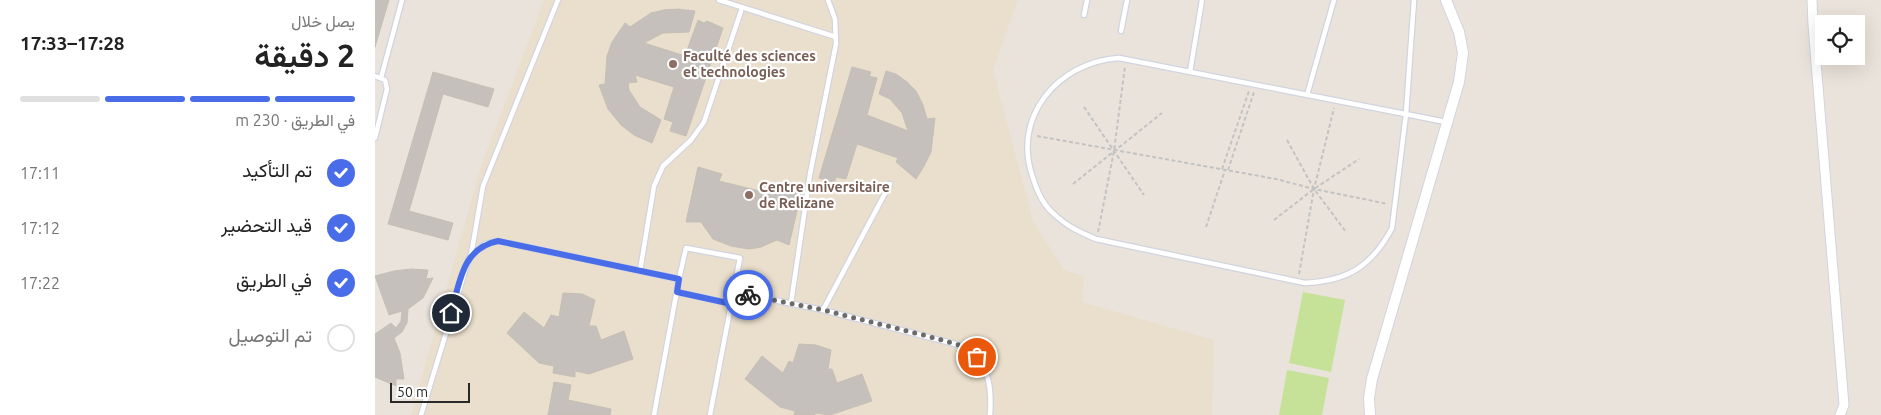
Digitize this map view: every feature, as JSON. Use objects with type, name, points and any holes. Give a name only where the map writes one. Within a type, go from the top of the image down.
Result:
[{"type":"street","points":[[1370,415],[1369,398],[1373,379],[1459,82],[1463,53],[1459,32],[1446,0]]},
{"type":"street","points":[[1812,0],[1844,405],[1840,415]]},
{"type":"lane","points":[[375,138],[387,89],[385,80],[378,77],[402,0]]},
{"type":"lane","points":[[421,415],[461,279],[471,256],[483,186],[558,0]]},
{"type":"lane","points":[[719,0],[836,37]]},
{"type":"lane","points":[[791,303],[810,174],[836,44],[835,19],[828,0]]},
{"type":"lane","points":[[1084,15],[1087,0]]},
{"type":"lane","points":[[1121,31],[1127,0]]},
{"type":"lane","points":[[1190,72],[1202,0]]},
{"type":"lane","points":[[1307,94],[1334,0]]},
{"type":"lane","points":[[1414,0],[1406,114],[1392,228],[1372,258],[1357,270],[1341,278],[1324,282],[1298,282],[1096,239],[1072,229],[1052,213],[1037,192],[1029,168],[1028,142],[1033,117],[1046,94],[1064,76],[1087,64],[1112,58],[1125,59],[1307,94],[1336,100],[1406,114],[1447,122]]},
{"type":"lane","points":[[640,271],[654,186],[663,166],[691,140],[704,122],[741,11]]},
{"type":"lane","points":[[823,310],[890,184]]},
{"type":"lane","points":[[471,256],[485,244],[498,241],[679,279]]},
{"type":"lane","points":[[654,415],[686,248],[740,258],[710,415]]},
{"type":"lane","points":[[677,292],[732,304]]},
{"type":"lane","points":[[734,292],[823,310],[963,346],[977,357],[986,372],[990,387],[990,415]]},
{"type":"path","points":[[1096,239],[1115,151],[1123,93],[1125,59]]},
{"type":"path","points":[[1225,170],[1254,84]]},
{"type":"path","points":[[1207,227],[1254,84]]},
{"type":"path","points":[[1298,282],[1314,189],[1336,100]]},
{"type":"path","points":[[1085,107],[1144,195]]},
{"type":"path","points":[[1073,184],[1162,113]]},
{"type":"path","points":[[1029,135],[1276,179],[1395,206]]},
{"type":"path","points":[[1287,140],[1314,189],[1346,232]]},
{"type":"path","points":[[1274,220],[1314,189],[1359,159]]},
{"type":"shaded area","name":"Centre universitaire de Relizane","points":[[544,0],[1018,0],[993,70],[1033,221],[1064,270],[1084,276],[1082,302],[1214,340],[1212,415],[411,415],[480,169]]},
{"type":"green space","points":[[1303,292],[1345,300],[1331,372],[1289,363]]},
{"type":"green space","points":[[1287,370],[1329,378],[1322,415],[1279,415]]},
{"type":"building","points":[[375,0],[389,0],[375,47]]},
{"type":"building","points":[[678,9],[695,11],[689,32],[663,33],[644,43],[685,56],[698,20],[704,23],[707,21],[723,28],[686,136],[670,131],[673,122],[664,119],[674,87],[635,75],[637,82],[628,83],[629,90],[640,107],[661,120],[652,143],[634,135],[621,125],[608,109],[599,85],[605,84],[607,56],[612,42],[625,23],[630,27],[651,13]]},
{"type":"building","points":[[852,67],[871,72],[869,76],[877,78],[867,115],[908,131],[902,113],[890,99],[879,94],[886,71],[896,74],[907,82],[916,91],[927,119],[935,118],[931,152],[916,179],[896,162],[898,158],[857,144],[846,179],[836,177],[834,183],[819,178]]},
{"type":"building","points":[[433,72],[494,89],[488,107],[443,94],[409,211],[453,223],[448,240],[388,224]]},
{"type":"building","points":[[698,167],[722,174],[719,181],[772,194],[774,187],[801,194],[789,245],[777,240],[761,247],[749,249],[731,246],[713,239],[701,222],[686,222]]},
{"type":"building","points":[[411,269],[428,270],[426,279],[433,278],[423,298],[408,309],[407,323],[402,332],[394,338],[400,353],[404,379],[396,379],[396,386],[375,377],[375,334],[391,323],[396,328],[401,321],[402,311],[389,315],[375,276]]},
{"type":"building","points":[[563,293],[582,294],[595,300],[589,326],[596,326],[601,340],[624,331],[633,359],[589,374],[575,371],[575,377],[553,373],[554,366],[539,363],[507,333],[524,312],[544,328],[551,315],[559,317]]},
{"type":"building","points":[[799,344],[816,345],[831,350],[828,369],[832,369],[837,383],[862,374],[872,401],[830,415],[815,413],[815,415],[794,415],[795,411],[780,407],[745,379],[762,356],[783,373],[789,361],[793,363]]},
{"type":"building","points":[[554,382],[571,385],[568,400],[611,409],[610,415],[548,415]]},
{"type":"way so far","points":[[748,295],[823,310],[927,336],[963,346],[977,357]]},
{"type":"place","name":"Faculté des sciences et technologies","points":[[673,64]]},
{"type":"place","name":"Centre universitaire de Relizane","points":[[749,195]]},
{"type":"route","points":[[451,313],[469,258],[485,244],[498,241],[679,279],[677,292],[732,304],[734,292],[748,295]]}]
